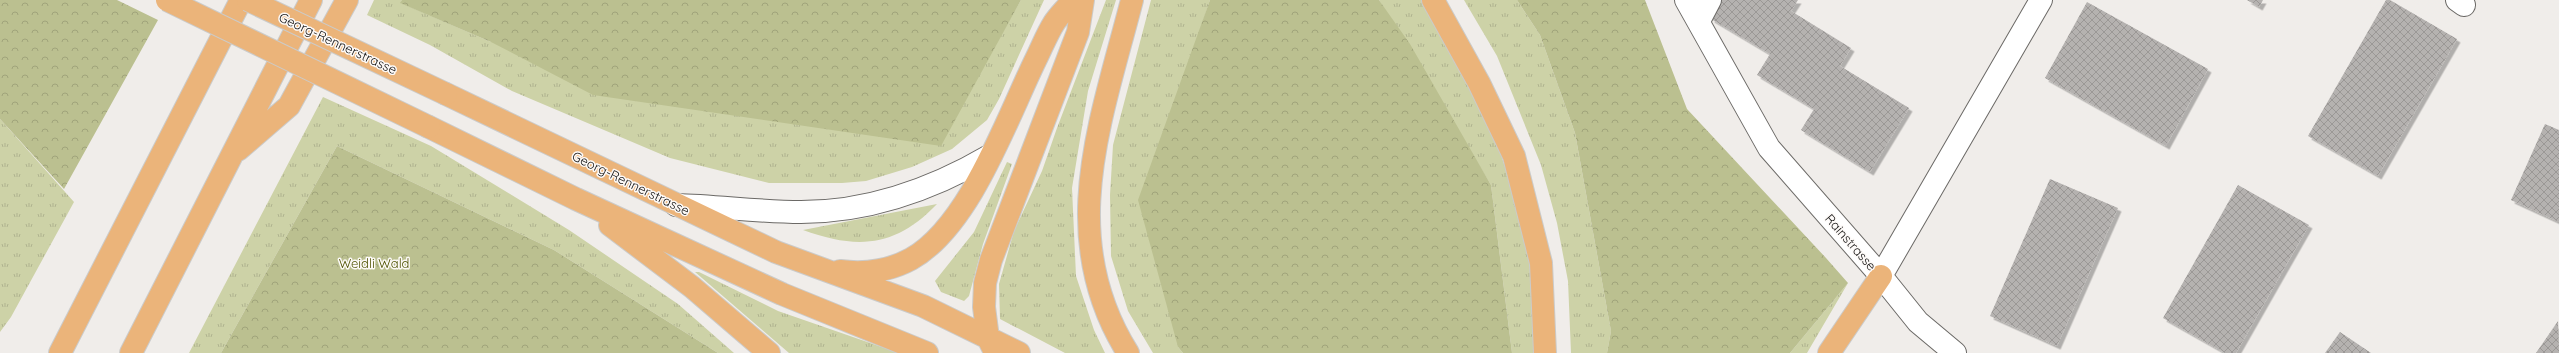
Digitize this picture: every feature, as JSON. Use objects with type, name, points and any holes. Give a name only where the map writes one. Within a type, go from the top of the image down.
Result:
[{"type":"highway","points":[[167,0],[576,199],[782,294],[927,353]]},
{"type":"highway","points":[[218,44],[236,0]]},
{"type":"highway","points":[[60,353],[241,0]]},
{"type":"highway","name":"Georg-Rennerstrasse","points":[[248,0],[776,252],[923,306],[991,346],[1019,353]]},
{"type":"highway","points":[[131,353],[229,157],[311,0]]},
{"type":"highway","points":[[229,157],[289,106],[348,0]]},
{"type":"highway","points":[[817,268],[856,273],[887,269],[910,259],[928,247],[954,218],[991,155],[1054,23],[1073,0]]},
{"type":"highway","points":[[991,346],[984,296],[991,260],[1078,32],[1083,0]]},
{"type":"highway","points":[[1128,353],[1109,317],[1098,291],[1088,232],[1088,197],[1092,159],[1098,130],[1132,0]]},
{"type":"highway","points":[[1433,0],[1479,83],[1514,156],[1541,263],[1545,353]]},
{"type":"highway","points":[[576,199],[692,286],[769,353]]},
{"type":"highway","points":[[1829,353],[1881,276]]},
{"type":"street","name":"Rainstrasse","points":[[1686,0],[1769,148],[1881,276],[2041,0]]},
{"type":"street","points":[[1699,21],[1710,0]]},
{"type":"street","points":[[676,205],[803,212],[859,206],[896,199],[929,187],[958,175],[991,155]]},
{"type":"street","points":[[1881,276],[1918,322],[1955,353]]},
{"type":"green space","points":[[0,0],[117,0],[158,20],[64,189],[0,119]]},
{"type":"green space","points":[[374,0],[402,0],[401,3],[491,42],[989,56],[1021,0],[1044,0],[999,99],[987,120],[952,149],[912,167],[866,181],[842,183],[769,183],[670,158],[512,91],[430,45],[367,15]]},
{"type":"green space","points":[[402,0],[1021,0],[941,146],[593,95],[491,42],[400,3]]},
{"type":"green space","points":[[1106,0],[1116,0],[1088,91],[1072,188],[1076,276],[1094,330],[1105,353],[1065,353],[1000,319],[999,284],[1014,231],[1042,171]]},
{"type":"green space","points":[[1151,0],[1210,0],[1200,30],[1178,347],[1183,353],[1153,353],[1128,311],[1111,256],[1110,195],[1113,145]]},
{"type":"green space","points":[[1210,0],[1379,0],[1410,44],[1491,185],[1512,353],[1183,353],[1178,347],[1138,200]]},
{"type":"green space","points":[[1379,0],[1421,0],[1458,58],[1481,103],[1508,175],[1524,234],[1534,295],[1534,353],[1512,353],[1491,185]]},
{"type":"green space","points":[[1464,0],[1517,0],[1540,35],[1575,133],[1611,331],[1607,353],[1571,353],[1568,281],[1557,223],[1541,165],[1497,56]]},
{"type":"green space","points":[[1517,0],[1645,0],[1687,109],[1848,283],[1790,353],[1607,353],[1611,331],[1575,133],[1540,35]]},
{"type":"green space","points":[[323,97],[431,146],[569,230],[678,304],[734,353],[718,353],[554,250],[337,146],[221,353],[189,353]]},
{"type":"green space","points":[[0,119],[74,202],[11,317],[0,332]]},
{"type":"green space","name":"Weidli Wald","points":[[337,146],[554,250],[718,353],[221,353]]},
{"type":"green space","points":[[1007,162],[1012,164],[983,244],[969,296],[964,301],[941,292],[935,281],[974,232]]},
{"type":"green space","points":[[937,204],[922,218],[906,229],[875,241],[859,242],[841,240],[803,230]]},
{"type":"green space","points":[[695,272],[699,272],[778,311],[899,353],[789,353]]},
{"type":"green space","points":[[1848,283],[1807,353],[1790,353]]},
{"type":"building","points":[[1722,0],[1798,0],[1791,11],[1851,48],[1840,66],[1909,108],[1870,172],[1801,130],[1814,109],[1757,75],[1770,54],[1711,19]]},
{"type":"building","points":[[2247,0],[2263,0],[2259,7]]},
{"type":"building","points":[[2386,0],[2390,0],[2457,39],[2378,176],[2308,136]]},
{"type":"building","points":[[2087,2],[2208,69],[2166,146],[2045,78]]},
{"type":"building","points":[[2545,124],[2559,130],[2559,222],[2511,200]]},
{"type":"building","points":[[2050,179],[2118,208],[2057,346],[1990,316]]},
{"type":"building","points":[[2238,185],[2309,225],[2236,353],[2225,353],[2163,318]]},
{"type":"building","points":[[2558,321],[2559,353],[2536,353]]},
{"type":"building","points":[[2340,332],[2371,353],[2325,353]]}]
